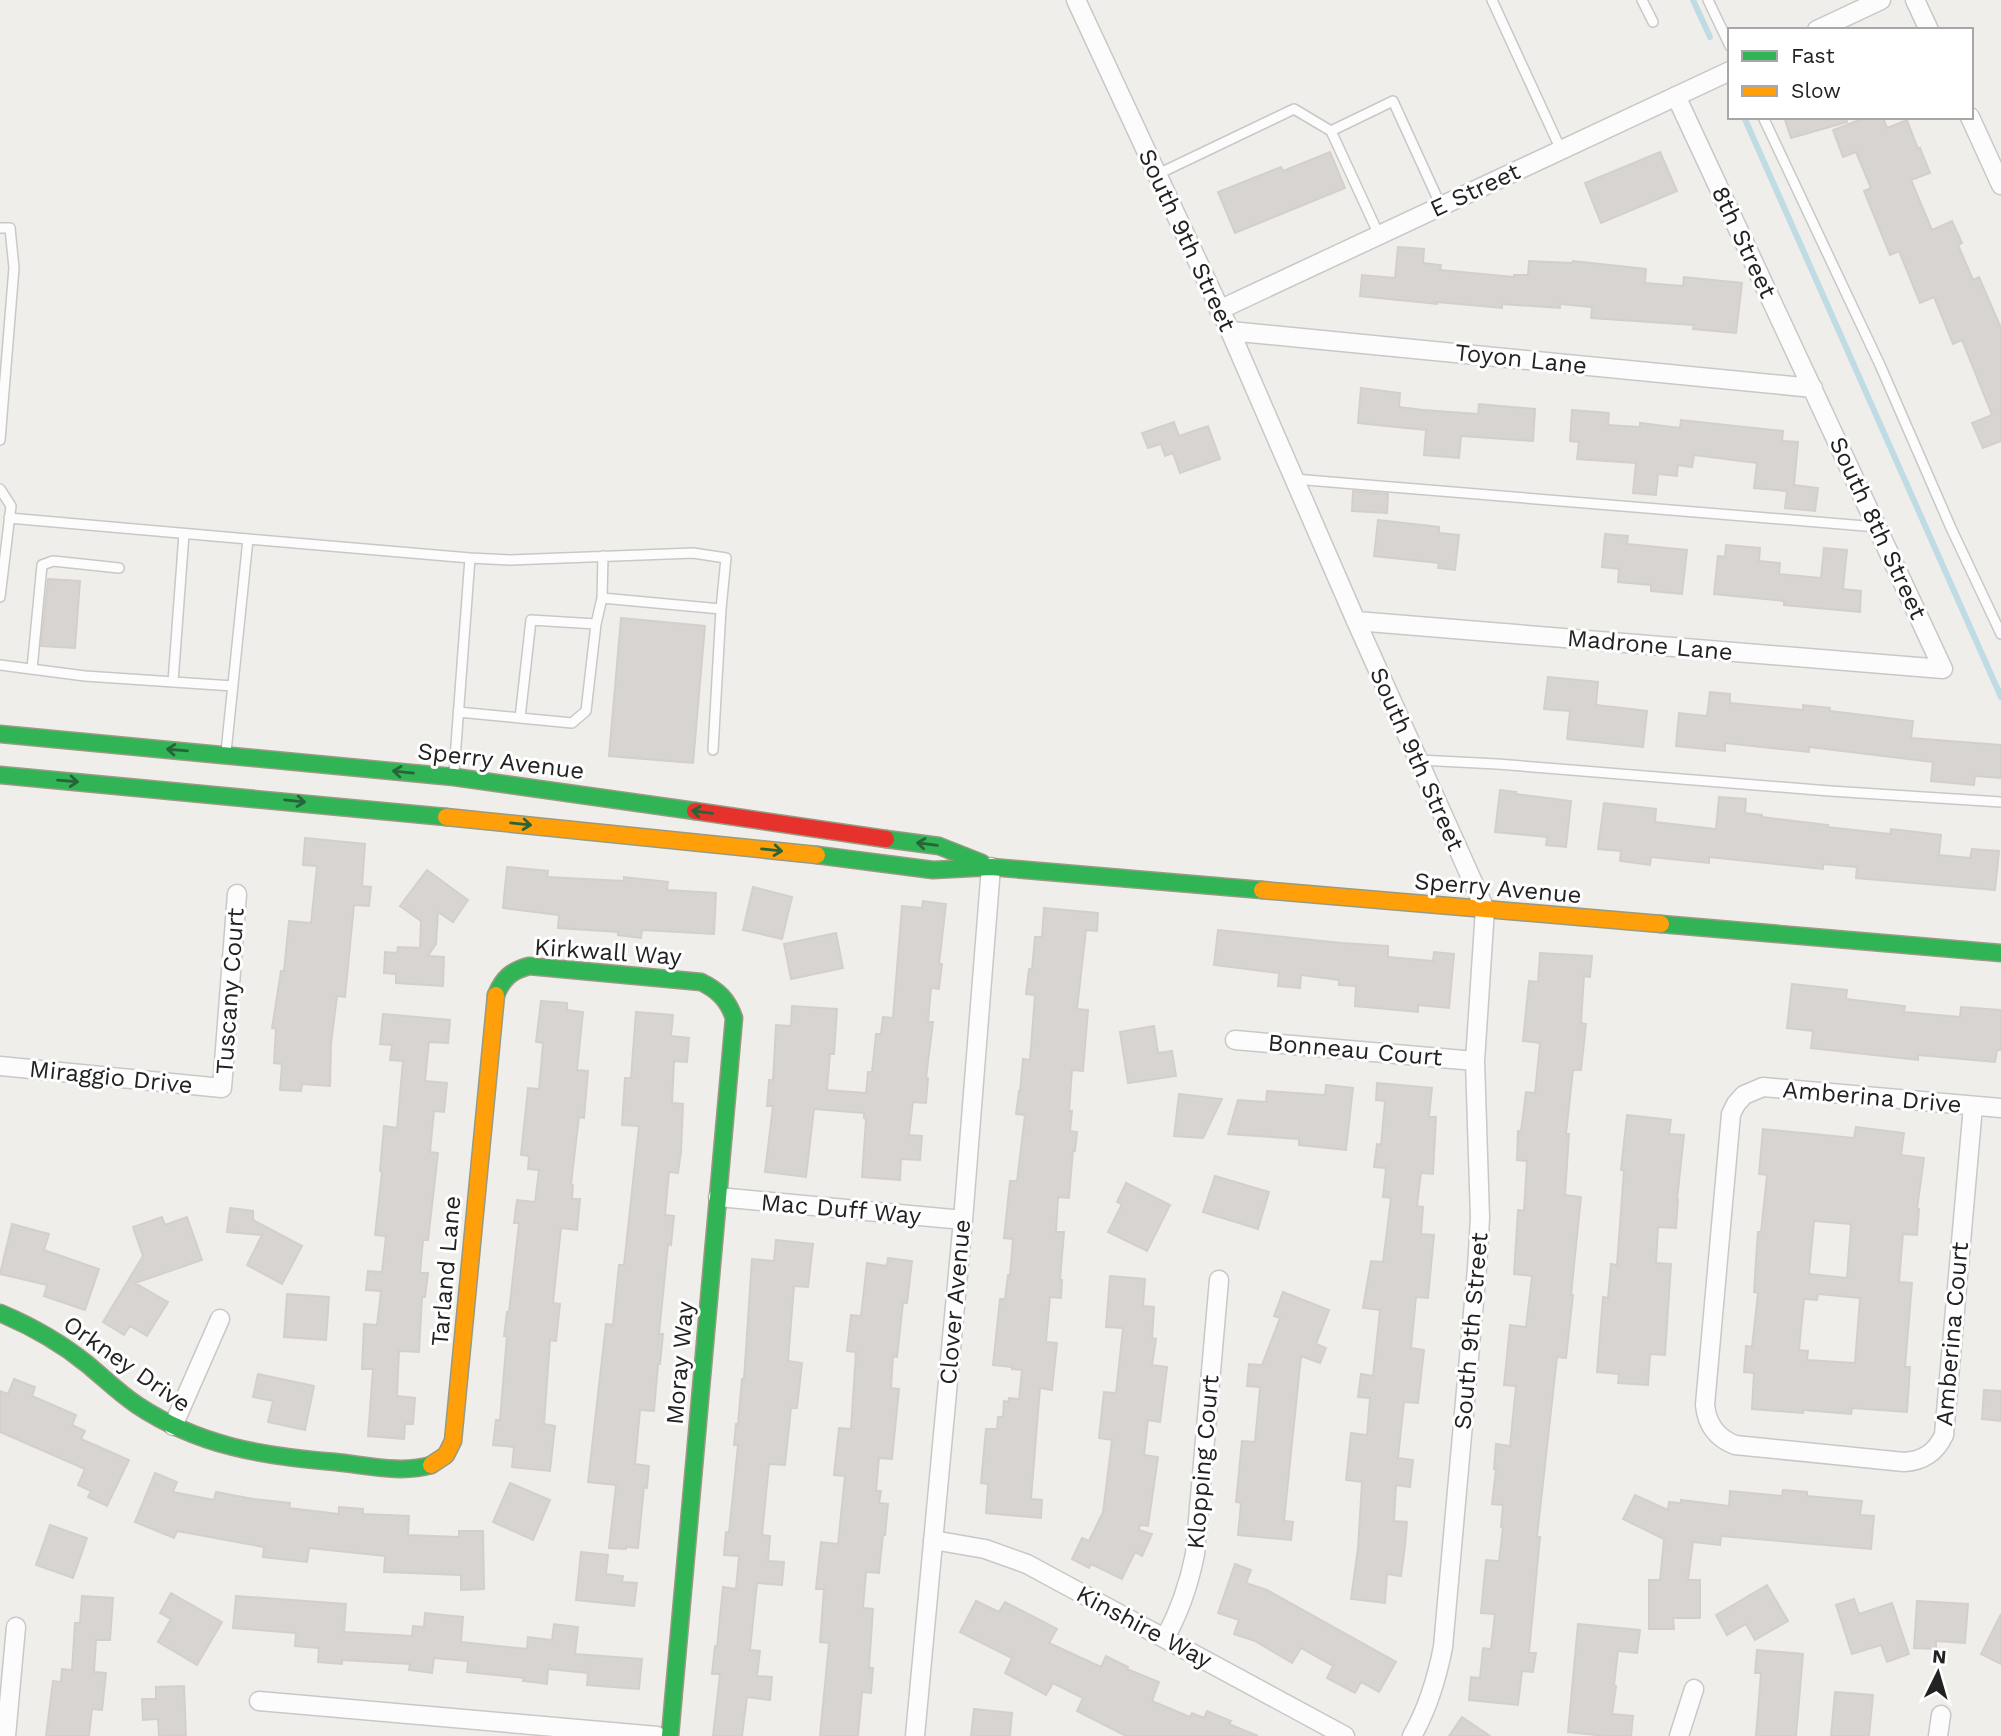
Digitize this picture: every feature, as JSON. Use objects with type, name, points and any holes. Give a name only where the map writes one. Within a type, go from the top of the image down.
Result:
[{"type":"main road","name":"Sperry Avenue","points":[[0,734],[454,777],[939,846],[991,867]]},
{"type":"main road","name":"Sperry Avenue","points":[[0,775],[274,799],[838,857],[933,870],[991,867],[2001,953]]},
{"type":"main road","name":"Kirkwall Way","points":[[487,1077],[495,1000],[499,986],[517,969],[529,966],[701,982],[714,987],[724,996]]},
{"type":"main road","name":"Moray Way","points":[[670,1736],[734,1018],[724,996]]},
{"type":"main road","name":"Tarland Lane","points":[[437,1463],[447,1454],[453,1441],[487,1077]]},
{"type":"main road","name":"Orkney Drive","points":[[0,1313],[49,1338],[79,1358],[135,1404],[173,1426],[221,1446],[262,1455],[423,1469],[437,1463]]},
{"type":"street","name":"South 9th Street","points":[[1076,0],[1230,331],[1485,909],[1475,1061],[1479,1217],[1477,1268],[1443,1647],[1428,1704],[1412,1736]]},
{"type":"street","points":[[1821,28],[1881,0]]},
{"type":"street","points":[[1915,0],[1928,28]]},
{"type":"street","name":"E Street","points":[[1219,310],[1728,72]]},
{"type":"street","name":"8th Street","points":[[1676,96],[1813,388]]},
{"type":"street","points":[[1971,119],[2001,185]]},
{"type":"street","name":"Toyon Lane","points":[[1230,331],[1813,388]]},
{"type":"street","name":"South 8th Street","points":[[1813,388],[1943,669]]},
{"type":"street","name":"Madrone Lane","points":[[1356,621],[1943,669]]},
{"type":"street","name":"Clover Avenue","points":[[915,1736],[963,1220],[991,867]]},
{"type":"street","name":"Tuscany Court","points":[[222,1088],[237,894]]},
{"type":"street","name":"Bonneau Court","points":[[1235,1040],[1475,1061]]},
{"type":"street","name":"Miraggio Drive","points":[[0,1066],[222,1088]]},
{"type":"street","name":"Amberina Drive","points":[[1744,1095],[1763,1087],[2001,1108]]},
{"type":"street","name":"Amberina Court","points":[[1744,1095],[1731,1114],[1706,1416],[1720,1437],[1735,1445],[1905,1462],[1921,1460],[1932,1453],[1944,1434],[1973,1106]]},
{"type":"street","name":"Mac Duff Way","points":[[718,1197],[963,1220]]},
{"type":"street","name":"Klopping Court","points":[[1166,1638],[1189,1582],[1195,1554],[1219,1280]]},
{"type":"street","points":[[173,1426],[220,1320]]},
{"type":"street","name":"Kinshire Way","points":[[933,1540],[985,1549],[1027,1564],[1345,1736]]},
{"type":"street","points":[[6,1736],[16,1627]]},
{"type":"street","points":[[1679,1736],[1694,1689]]},
{"type":"street","points":[[259,1700],[657,1736]]},
{"type":"street","points":[[1938,1736],[1941,1715]]},
{"type":"lane","points":[[1492,0],[1561,150]]},
{"type":"lane","points":[[1642,0],[1653,22]]},
{"type":"lane","points":[[1709,0],[1728,42]]},
{"type":"lane","points":[[1331,131],[1393,101],[1441,206]]},
{"type":"lane","points":[[1156,174],[1294,109],[1331,131],[1379,235]]},
{"type":"lane","points":[[1764,119],[1880,365],[1951,528],[2001,634]]},
{"type":"lane","points":[[0,228],[10,228],[14,268],[0,440]]},
{"type":"lane","points":[[1294,479],[1877,527]]},
{"type":"lane","points":[[0,489],[10,506],[0,597]]},
{"type":"lane","points":[[9,518],[470,558],[510,560],[693,553],[726,558],[713,750]]},
{"type":"lane","points":[[173,682],[184,534]]},
{"type":"lane","points":[[226,754],[248,539]]},
{"type":"lane","points":[[458,712],[572,723],[586,711],[596,624],[602,598],[603,556]]},
{"type":"lane","points":[[454,777],[470,558]]},
{"type":"lane","points":[[32,669],[42,565],[53,561],[119,568]]},
{"type":"lane","points":[[602,598],[721,609]]},
{"type":"lane","points":[[520,718],[531,620],[596,624]]},
{"type":"lane","points":[[0,665],[85,676],[233,686]]},
{"type":"lane","points":[[1417,760],[2001,802]]},
{"type":"building","points":[[1785,119],[1846,119],[1847,122],[1791,138]]},
{"type":"building","points":[[1862,119],[1884,119],[1887,128],[1907,120],[1930,173],[1911,180],[1932,230],[1952,221],[1962,243],[1958,245],[1973,280],[1979,277],[2001,328],[2001,441],[1983,448],[1972,423],[1992,415],[1962,340],[1953,344],[1934,297],[1920,303],[1899,251],[1890,255],[1864,191],[1871,188],[1856,152],[1843,157],[1833,130]]},
{"type":"building","points":[[1330,152],[1345,188],[1235,233],[1218,192],[1281,167],[1283,171]]},
{"type":"building","points":[[1660,152],[1677,191],[1601,223],[1585,183]]},
{"type":"building","points":[[1398,247],[1424,249],[1423,263],[1441,265],[1440,270],[1514,277],[1528,275],[1529,261],[1573,261],[1646,269],[1645,283],[1683,286],[1684,277],[1742,283],[1736,333],[1693,329],[1694,325],[1591,318],[1592,307],[1502,304],[1502,308],[1360,296],[1362,275],[1395,278]]},
{"type":"building","points":[[1361,388],[1400,393],[1399,407],[1423,410],[1478,414],[1479,404],[1535,409],[1533,441],[1461,436],[1459,458],[1424,455],[1426,430],[1358,423]]},
{"type":"building","points":[[1572,410],[1609,413],[1608,425],[1640,427],[1640,423],[1680,428],[1681,420],[1783,431],[1782,441],[1798,442],[1794,485],[1818,488],[1815,511],[1785,508],[1787,491],[1754,488],[1757,463],[1694,455],[1692,467],[1678,465],[1677,476],[1658,474],[1656,495],[1633,493],[1636,463],[1577,459],[1579,442],[1570,441]]},
{"type":"building","points":[[1174,422],[1179,436],[1208,426],[1220,459],[1180,473],[1173,453],[1165,456],[1161,444],[1148,448],[1142,433]]},
{"type":"building","points":[[1353,491],[1388,494],[1387,513],[1352,511]]},
{"type":"building","points":[[1378,520],[1439,527],[1439,533],[1459,535],[1455,570],[1438,568],[1439,563],[1374,556]]},
{"type":"building","points":[[1605,534],[1628,536],[1627,544],[1687,550],[1682,594],[1651,591],[1651,585],[1618,582],[1619,569],[1602,567]]},
{"type":"building","points":[[1726,545],[1760,548],[1759,561],[1780,563],[1779,574],[1821,578],[1824,548],[1847,550],[1843,589],[1861,591],[1860,612],[1784,605],[1784,601],[1714,594],[1718,556],[1725,557]]},
{"type":"building","points":[[48,579],[80,581],[75,648],[41,646]]},
{"type":"building","points":[[621,618],[705,626],[693,763],[609,756]]},
{"type":"building","points":[[1548,677],[1598,682],[1596,705],[1647,711],[1643,747],[1567,739],[1570,711],[1544,709]]},
{"type":"building","points":[[1710,692],[1730,694],[1730,703],[1803,710],[1803,705],[1913,721],[1911,738],[2001,745],[2001,778],[1975,776],[1974,785],[1931,781],[1933,762],[1809,747],[1809,752],[1725,743],[1725,751],[1676,746],[1679,713],[1707,716]]},
{"type":"building","points":[[1500,790],[1571,801],[1566,847],[1546,845],[1547,837],[1495,832]]},
{"type":"building","points":[[1719,797],[1746,799],[1745,813],[1762,817],[1890,834],[1891,829],[1941,835],[1939,855],[1970,858],[1972,849],[1999,851],[1995,890],[1856,878],[1857,867],[1823,864],[1823,869],[1709,857],[1709,863],[1651,857],[1650,865],[1620,861],[1621,851],[1598,849],[1604,803],[1656,809],[1655,822],[1716,829]]},
{"type":"building","points":[[305,838],[365,844],[362,886],[371,887],[369,906],[354,905],[345,997],[337,996],[331,1044],[330,1086],[302,1084],[301,1091],[280,1090],[282,1064],[274,1063],[276,1029],[272,1028],[281,971],[284,971],[289,921],[311,923],[317,866],[303,865]]},
{"type":"building","points":[[507,867],[548,871],[547,877],[624,881],[624,877],[668,882],[667,890],[716,893],[714,934],[642,930],[641,938],[618,935],[618,932],[558,928],[559,915],[503,908]]},
{"type":"building","points":[[427,870],[468,900],[453,922],[438,912],[436,944],[428,956],[444,957],[443,986],[396,983],[396,974],[384,973],[385,952],[397,953],[398,947],[420,948],[421,921],[400,906]]},
{"type":"building","points":[[753,887],[792,897],[782,939],[743,930]]},
{"type":"building","points":[[923,901],[946,904],[939,989],[931,988],[928,1022],[933,1022],[926,1078],[926,1103],[913,1102],[909,1135],[922,1136],[920,1160],[901,1159],[900,1180],[862,1177],[866,1119],[864,1113],[814,1109],[806,1177],[765,1172],[773,1106],[767,1106],[769,1080],[773,1080],[776,1025],[791,1026],[792,1006],[837,1009],[834,1054],[830,1054],[827,1090],[866,1093],[868,1072],[872,1072],[876,1034],[881,1034],[883,1017],[893,1018],[902,906],[922,908]]},
{"type":"building","points":[[1044,908],[1098,913],[1097,931],[1086,930],[1077,1009],[1088,1010],[1083,1071],[1072,1070],[1070,1131],[1077,1132],[1069,1198],[1058,1197],[1056,1232],[1064,1232],[1061,1298],[1050,1297],[1046,1342],[1057,1343],[1052,1390],[1040,1388],[1031,1499],[1042,1500],[1041,1518],[986,1513],[988,1484],[981,1483],[986,1429],[997,1429],[998,1417],[1003,1417],[1004,1401],[1008,1402],[1009,1398],[1019,1399],[1022,1370],[993,1365],[1000,1299],[1005,1299],[1010,1275],[1013,1239],[1004,1238],[1010,1181],[1017,1181],[1025,1115],[1016,1114],[1023,1059],[1030,1060],[1035,995],[1026,994],[1035,937],[1042,937]]},
{"type":"building","points":[[1218,930],[1388,946],[1388,957],[1433,961],[1434,952],[1454,954],[1449,1008],[1418,1005],[1418,1012],[1355,1006],[1356,986],[1339,985],[1339,980],[1301,975],[1300,988],[1278,986],[1279,973],[1214,965]]},
{"type":"building","points":[[836,933],[843,968],[791,979],[784,944]]},
{"type":"building","points":[[1540,953],[1592,956],[1590,977],[1584,976],[1581,1023],[1586,1024],[1581,1070],[1573,1070],[1566,1134],[1569,1134],[1565,1195],[1581,1197],[1573,1295],[1566,1358],[1557,1357],[1537,1537],[1540,1537],[1529,1653],[1536,1653],[1533,1672],[1522,1671],[1518,1705],[1469,1700],[1471,1677],[1480,1678],[1483,1648],[1491,1649],[1495,1614],[1481,1613],[1486,1560],[1499,1561],[1503,1527],[1503,1505],[1492,1504],[1496,1444],[1510,1446],[1516,1386],[1504,1385],[1510,1325],[1526,1327],[1532,1276],[1514,1274],[1518,1210],[1524,1211],[1527,1161],[1517,1160],[1518,1131],[1521,1131],[1526,1092],[1535,1093],[1540,1043],[1523,1041],[1529,981],[1538,982]]},
{"type":"building","points":[[1792,984],[1847,990],[1846,999],[1905,1006],[1904,1012],[1960,1017],[1961,1007],[2001,1010],[2001,1050],[1997,1050],[1995,1062],[1918,1055],[1918,1060],[1811,1048],[1813,1031],[1787,1028]]},
{"type":"building","points":[[541,1001],[567,1003],[567,1010],[583,1012],[577,1070],[588,1071],[584,1118],[579,1117],[571,1184],[572,1199],[580,1199],[577,1230],[561,1228],[553,1303],[560,1304],[556,1341],[550,1340],[544,1424],[555,1426],[550,1471],[512,1467],[514,1447],[493,1445],[496,1420],[500,1420],[507,1336],[504,1336],[519,1223],[514,1223],[517,1200],[535,1202],[539,1170],[528,1169],[529,1156],[521,1155],[528,1088],[539,1089],[543,1043],[536,1042]]},
{"type":"building","points":[[636,1012],[673,1015],[671,1036],[689,1038],[687,1062],[674,1061],[672,1103],[683,1104],[681,1152],[678,1173],[669,1172],[665,1215],[674,1216],[671,1245],[668,1244],[659,1334],[663,1334],[654,1411],[640,1410],[635,1464],[649,1466],[647,1488],[644,1487],[638,1548],[626,1549],[609,1548],[616,1485],[588,1482],[606,1324],[613,1325],[619,1265],[624,1265],[639,1126],[622,1125],[625,1078],[631,1078]]},
{"type":"building","points":[[383,1014],[450,1020],[448,1043],[429,1042],[425,1081],[447,1083],[444,1112],[434,1111],[430,1152],[438,1153],[428,1240],[423,1240],[420,1273],[428,1273],[425,1297],[422,1297],[419,1352],[399,1351],[397,1396],[415,1398],[413,1424],[405,1424],[404,1439],[368,1436],[373,1369],[362,1369],[364,1324],[377,1325],[381,1291],[366,1290],[368,1271],[382,1272],[386,1236],[375,1235],[384,1126],[397,1128],[403,1061],[390,1060],[392,1045],[380,1044]]},
{"type":"building","points":[[1154,1026],[1158,1053],[1172,1051],[1176,1076],[1128,1083],[1120,1032]]},
{"type":"building","points":[[1377,1083],[1432,1088],[1429,1117],[1436,1117],[1433,1174],[1421,1173],[1417,1206],[1423,1207],[1421,1234],[1434,1235],[1428,1298],[1416,1297],[1411,1348],[1424,1350],[1418,1403],[1404,1402],[1398,1458],[1413,1460],[1410,1487],[1396,1485],[1394,1521],[1407,1522],[1405,1546],[1401,1576],[1387,1574],[1385,1603],[1351,1599],[1358,1548],[1362,1482],[1346,1480],[1351,1433],[1367,1435],[1370,1398],[1358,1397],[1361,1374],[1373,1376],[1380,1310],[1363,1308],[1371,1261],[1383,1262],[1391,1198],[1383,1197],[1386,1168],[1374,1167],[1377,1144],[1381,1145],[1385,1101],[1376,1100]]},
{"type":"building","points":[[1326,1085],[1353,1088],[1346,1150],[1299,1145],[1299,1139],[1228,1134],[1238,1100],[1266,1102],[1267,1091],[1325,1095]]},
{"type":"building","points":[[1179,1094],[1222,1099],[1203,1138],[1174,1136]]},
{"type":"building","points":[[1627,1115],[1671,1120],[1669,1134],[1684,1135],[1676,1228],[1658,1227],[1656,1263],[1671,1264],[1665,1355],[1650,1354],[1648,1385],[1618,1383],[1619,1374],[1597,1372],[1603,1297],[1608,1298],[1611,1264],[1617,1265],[1624,1170],[1621,1170]]},
{"type":"building","points":[[1856,1127],[1904,1133],[1901,1155],[1924,1158],[1917,1209],[1917,1235],[1903,1234],[1899,1282],[1912,1283],[1905,1367],[1910,1367],[1907,1412],[1852,1408],[1851,1414],[1752,1409],[1754,1373],[1744,1372],[1746,1346],[1752,1347],[1758,1293],[1754,1292],[1758,1232],[1761,1232],[1767,1175],[1759,1174],[1763,1129],[1854,1138]],"holes":[[[1814,1221],[1851,1224],[1847,1278],[1809,1274]],[[1818,1294],[1860,1298],[1855,1363],[1807,1360],[1808,1351],[1799,1350],[1804,1299],[1817,1300]]]},
{"type":"building","points":[[1215,1176],[1269,1192],[1258,1229],[1203,1212]]},
{"type":"building","points":[[1126,1183],[1170,1205],[1147,1251],[1108,1232],[1122,1204],[1117,1202]]},
{"type":"building","points":[[230,1208],[253,1211],[253,1220],[302,1246],[282,1284],[247,1265],[262,1235],[227,1232]]},
{"type":"building","points":[[162,1217],[165,1225],[187,1217],[202,1260],[135,1283],[168,1302],[147,1336],[130,1326],[124,1335],[103,1322],[143,1256],[133,1227]]},
{"type":"building","points":[[12,1224],[49,1234],[44,1250],[99,1269],[85,1310],[44,1296],[47,1285],[0,1274]]},
{"type":"building","points":[[776,1240],[813,1244],[808,1287],[794,1286],[788,1361],[802,1363],[797,1408],[791,1408],[785,1465],[769,1464],[762,1535],[770,1536],[768,1561],[784,1562],[782,1585],[757,1583],[750,1650],[760,1651],[757,1676],[772,1677],[770,1700],[747,1697],[742,1736],[713,1736],[720,1674],[712,1674],[723,1587],[736,1589],[739,1556],[724,1555],[726,1532],[729,1533],[738,1445],[734,1445],[744,1379],[752,1259],[774,1261]]},
{"type":"building","points":[[888,1258],[912,1261],[907,1303],[903,1303],[897,1357],[893,1356],[891,1388],[899,1389],[892,1459],[879,1458],[876,1491],[881,1491],[879,1503],[888,1504],[885,1535],[879,1573],[866,1572],[863,1608],[873,1609],[869,1668],[873,1668],[871,1693],[862,1692],[858,1736],[820,1736],[829,1643],[820,1642],[824,1589],[816,1589],[821,1542],[838,1544],[845,1476],[834,1475],[839,1428],[851,1429],[856,1352],[847,1351],[851,1315],[861,1316],[867,1263],[887,1266]]},
{"type":"building","points":[[1110,1276],[1145,1279],[1143,1306],[1154,1307],[1152,1338],[1156,1339],[1152,1365],[1167,1367],[1160,1422],[1148,1420],[1144,1455],[1158,1457],[1148,1526],[1140,1525],[1139,1530],[1152,1534],[1142,1556],[1135,1552],[1122,1579],[1091,1564],[1089,1568],[1072,1559],[1082,1538],[1089,1541],[1103,1512],[1112,1440],[1099,1438],[1104,1392],[1116,1393],[1123,1328],[1106,1327]]},
{"type":"building","points":[[1283,1292],[1329,1310],[1316,1344],[1326,1348],[1320,1363],[1301,1356],[1284,1521],[1293,1522],[1291,1540],[1238,1535],[1241,1503],[1236,1502],[1242,1441],[1255,1442],[1260,1387],[1247,1386],[1249,1364],[1262,1365],[1280,1318],[1274,1316]]},
{"type":"building","points":[[287,1294],[329,1297],[326,1340],[284,1337]]},
{"type":"building","points":[[258,1374],[314,1386],[305,1430],[268,1422],[273,1401],[253,1397]]},
{"type":"building","points":[[14,1379],[35,1387],[32,1396],[76,1415],[72,1425],[85,1431],[81,1439],[129,1460],[107,1506],[88,1497],[91,1491],[78,1485],[85,1469],[0,1432],[0,1391],[8,1394]]},
{"type":"building","points":[[1984,1390],[2001,1391],[2001,1421],[1982,1419]]},
{"type":"building","points":[[155,1473],[177,1482],[173,1492],[214,1500],[216,1492],[290,1503],[289,1508],[339,1514],[339,1507],[363,1509],[363,1514],[409,1516],[408,1535],[459,1537],[459,1531],[483,1531],[484,1589],[461,1590],[461,1575],[384,1572],[385,1556],[309,1548],[307,1562],[263,1557],[264,1547],[177,1531],[174,1538],[135,1522]]},
{"type":"building","points":[[510,1483],[550,1500],[533,1540],[493,1522]]},
{"type":"building","points":[[1783,1490],[1807,1492],[1807,1496],[1862,1501],[1860,1515],[1874,1516],[1871,1549],[1721,1536],[1720,1545],[1693,1542],[1688,1580],[1700,1580],[1700,1618],[1673,1618],[1674,1629],[1649,1629],[1649,1580],[1660,1580],[1664,1539],[1623,1519],[1635,1495],[1668,1510],[1669,1502],[1681,1503],[1681,1500],[1729,1506],[1730,1491],[1782,1496]]},
{"type":"building","points":[[50,1525],[87,1538],[73,1578],[36,1565]]},
{"type":"building","points":[[581,1552],[608,1555],[606,1574],[623,1576],[622,1582],[637,1583],[634,1606],[576,1600]]},
{"type":"building","points":[[1235,1564],[1251,1570],[1246,1583],[1267,1590],[1396,1662],[1379,1692],[1361,1682],[1355,1693],[1327,1678],[1333,1666],[1301,1648],[1292,1663],[1255,1641],[1234,1634],[1239,1620],[1218,1613]]},
{"type":"building","points":[[1767,1585],[1788,1621],[1755,1640],[1746,1624],[1727,1635],[1716,1615]]},
{"type":"building","points":[[171,1593],[222,1622],[197,1665],[158,1642],[171,1619],[160,1613]]},
{"type":"building","points":[[82,1596],[113,1598],[110,1640],[96,1640],[94,1672],[106,1673],[102,1710],[92,1709],[89,1736],[46,1736],[53,1681],[61,1682],[62,1669],[72,1670],[75,1623],[80,1623]]},
{"type":"building","points":[[236,1596],[346,1604],[344,1632],[412,1636],[413,1626],[424,1627],[425,1613],[463,1617],[461,1642],[527,1649],[528,1637],[552,1640],[554,1624],[578,1627],[575,1654],[642,1659],[639,1689],[587,1685],[588,1673],[548,1669],[547,1684],[523,1681],[524,1678],[467,1672],[468,1661],[434,1658],[432,1673],[409,1670],[410,1664],[342,1660],[342,1664],[318,1662],[319,1648],[295,1646],[296,1633],[233,1628]]},
{"type":"building","points":[[1854,1599],[1859,1614],[1892,1603],[1909,1654],[1887,1662],[1881,1645],[1852,1654],[1836,1605]]},
{"type":"building","points":[[976,1601],[999,1612],[1005,1602],[1057,1629],[1049,1643],[1101,1667],[1106,1656],[1128,1667],[1127,1669],[1159,1682],[1152,1701],[1190,1717],[1192,1713],[1204,1718],[1207,1711],[1258,1736],[1126,1736],[1077,1711],[1083,1698],[1053,1683],[1046,1695],[1005,1673],[1012,1658],[960,1632]]},
{"type":"building","points":[[1917,1601],[1968,1604],[1965,1643],[1936,1641],[1936,1649],[1914,1648]]},
{"type":"building","points":[[2001,1614],[2001,1664],[1981,1654]]},
{"type":"building","points":[[1578,1624],[1640,1630],[1637,1653],[1618,1651],[1614,1685],[1612,1714],[1633,1716],[1631,1736],[1568,1732]]},
{"type":"building","points":[[1757,1650],[1803,1654],[1796,1736],[1756,1736],[1761,1673],[1755,1673]]},
{"type":"building","points":[[184,1686],[186,1735],[159,1736],[158,1719],[143,1720],[142,1699],[156,1699],[156,1687]]},
{"type":"building","points":[[1835,1692],[1873,1695],[1869,1736],[1831,1736]]},
{"type":"building","points":[[974,1709],[1012,1713],[1010,1736],[971,1736]]},
{"type":"building","points":[[1462,1717],[1490,1736],[1449,1736]]},
{"type":"waterway","points":[[1693,0],[1710,37]]},
{"type":"waterway","points":[[1745,119],[2001,697]]},
{"type":"traffic: fast","points":[[0,734],[454,777],[695,811]]},
{"type":"traffic: fast","points":[[0,775],[446,817]]},
{"type":"traffic: fast","points":[[886,839],[939,846],[982,863]]},
{"type":"traffic: fast","points":[[817,855],[933,870],[991,867],[1262,890]]},
{"type":"traffic: fast","points":[[1661,924],[2001,953]]},
{"type":"traffic: fast","points":[[496,995],[508,976],[529,966],[701,982],[722,996],[734,1018],[670,1736]]},
{"type":"traffic: fast","points":[[0,1313],[67,1349],[137,1405],[160,1419],[208,1439],[232,1447],[308,1460],[396,1469],[431,1465]]},
{"type":"traffic: slow","points":[[446,817],[817,855]]},
{"type":"traffic: slow","points":[[1262,890],[1661,924]]},
{"type":"traffic: slow","points":[[431,1465],[446,1455],[453,1441],[496,995]]},
{"type":"traffic: jam","points":[[695,811],[886,839]]}]
